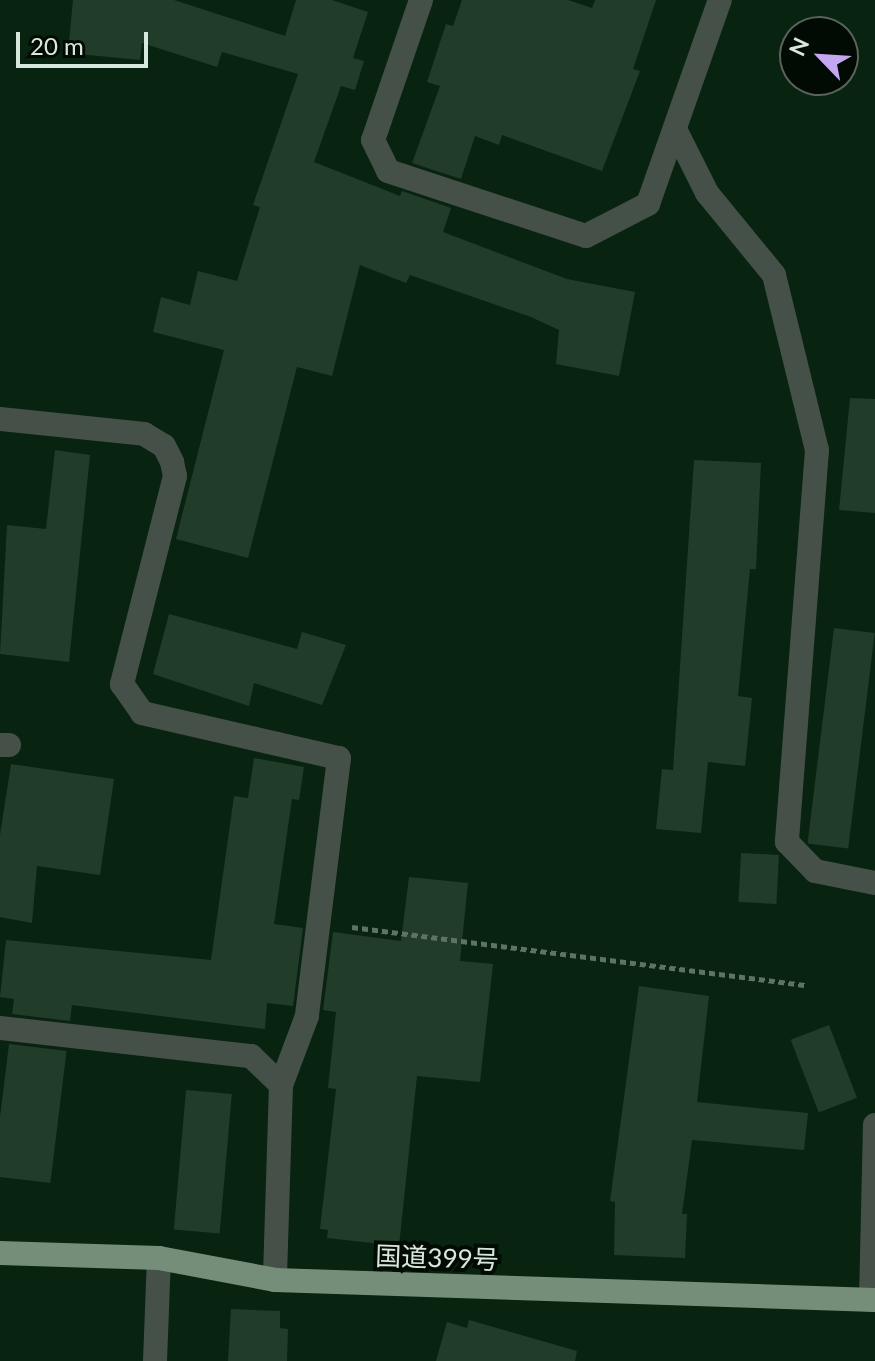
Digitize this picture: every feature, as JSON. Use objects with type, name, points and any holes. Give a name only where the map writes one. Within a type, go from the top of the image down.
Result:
[{"type":"highway","name":"国道399号","points":[[0,1253],[159,1258],[275,1280],[873,1300]]},
{"type":"street","points":[[421,0],[373,140],[388,171],[586,236],[648,204],[720,0]]},
{"type":"street","points":[[675,129],[707,193],[774,275],[817,450],[787,842],[815,871],[875,883]]},
{"type":"street","points":[[0,419],[144,434],[164,446],[175,476],[122,684],[142,713],[339,758],[307,1016],[281,1085],[275,1280]]},
{"type":"street","points":[[0,1028],[251,1056],[281,1085]]},
{"type":"street","points":[[873,1300],[875,1125]]},
{"type":"street","points":[[155,1361],[159,1258]]},
{"type":"path","points":[[319,923],[806,985]]},
{"type":"building","points":[[73,0],[174,0],[285,36],[296,0],[332,0],[368,12],[353,58],[364,61],[355,90],[341,86],[314,162],[400,196],[402,191],[451,208],[443,232],[567,279],[635,292],[619,376],[556,364],[559,330],[531,317],[410,275],[406,283],[360,265],[332,376],[297,367],[248,558],[176,539],[224,350],[153,332],[161,297],[190,305],[198,271],[237,281],[260,207],[253,205],[298,74],[222,52],[217,67],[142,43],[140,60],[68,53]]},
{"type":"building","points":[[462,0],[568,0],[592,8],[595,0],[656,0],[633,69],[640,71],[602,171],[502,135],[499,145],[475,136],[461,179],[412,163],[440,86],[427,82],[446,24],[453,26]]},
{"type":"building","points":[[850,398],[875,399],[875,513],[839,510]]},
{"type":"building","points":[[55,450],[90,455],[69,662],[0,654],[7,525],[46,529]]},
{"type":"building","points":[[694,460],[761,463],[756,569],[750,569],[738,696],[752,698],[745,766],[708,762],[701,833],[656,829],[662,769],[673,770]]},
{"type":"building","points":[[169,614],[297,649],[302,632],[346,645],[322,705],[254,683],[249,706],[153,674]]},
{"type":"building","points":[[834,628],[875,633],[848,848],[808,843]]},
{"type":"building","points":[[254,758],[304,767],[299,800],[292,799],[274,924],[303,928],[293,1006],[267,1003],[265,1029],[72,1005],[70,1021],[12,1014],[14,999],[0,997],[6,940],[211,960],[234,796],[248,798]]},
{"type":"building","points":[[11,764],[114,779],[100,875],[37,866],[32,923],[0,917],[0,835]]},
{"type":"building","points":[[741,853],[779,855],[776,904],[738,902]]},
{"type":"building","points":[[409,877],[468,883],[460,961],[493,964],[480,1082],[417,1076],[399,1246],[327,1238],[328,1230],[320,1229],[336,1089],[328,1088],[336,1012],[323,1010],[333,932],[401,941]]},
{"type":"building","points":[[639,986],[709,996],[697,1102],[808,1113],[804,1150],[692,1140],[682,1214],[687,1214],[685,1258],[614,1255],[615,1202],[610,1201]]},
{"type":"building","points":[[829,1025],[857,1098],[819,1113],[791,1040]]},
{"type":"building","points":[[9,1044],[67,1051],[50,1183],[0,1177],[0,1117]]},
{"type":"building","points":[[186,1090],[232,1094],[220,1233],[174,1229]]},
{"type":"building","points":[[231,1309],[280,1311],[280,1328],[288,1329],[287,1361],[228,1361]]},
{"type":"building","points":[[469,1320],[577,1351],[575,1361],[436,1361],[447,1322],[467,1328]]}]
